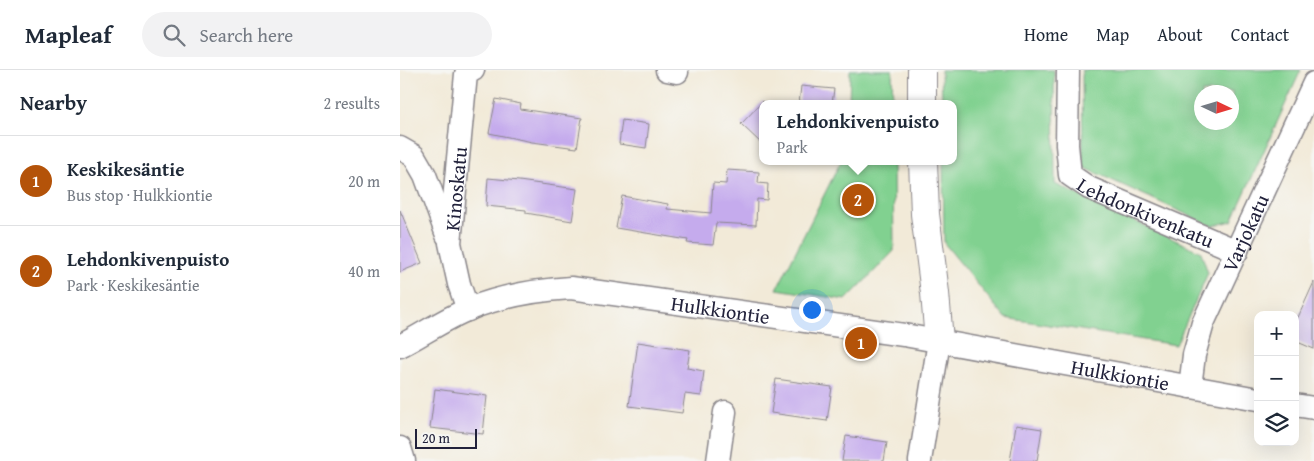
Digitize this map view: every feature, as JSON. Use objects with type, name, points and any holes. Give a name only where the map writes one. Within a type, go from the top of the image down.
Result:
[{"type":"street","points":[[922,70],[922,100]]},
{"type":"street","name":"Lehdonkivenkatu","points":[[1068,70],[1067,145],[1070,175],[1089,188],[1237,251]]},
{"type":"street","name":"Kinoskatu","points":[[468,310],[450,242],[469,71]]},
{"type":"street","name":"Varjokatu","points":[[1190,387],[1194,354],[1204,323],[1314,83]]},
{"type":"street","points":[[400,148],[414,156],[425,175],[450,242]]},
{"type":"street","points":[[920,461],[939,341],[925,214],[923,165]]},
{"type":"street","name":"Hulkkiontie","points":[[400,346],[468,310],[519,294],[571,288],[939,341],[1254,398]]},
{"type":"street","points":[[1299,406],[1314,408]]},
{"type":"street","points":[[718,461],[725,412]]},
{"type":"street","points":[[400,448],[404,461]]},
{"type":"green space","points":[[850,70],[892,70],[893,100],[849,100]]},
{"type":"green space","points":[[941,70],[1054,70],[1055,184],[1201,252],[1208,273],[1176,345],[1005,318],[944,243],[943,165],[957,165],[957,100],[942,100]]},
{"type":"green space","points":[[1082,70],[1301,70],[1232,221],[1212,226],[1083,167]]},
{"type":"green space","points":[[839,165],[893,165],[894,251],[846,300],[777,289]]},
{"type":"building","points":[[801,86],[834,89],[833,100],[799,100]]},
{"type":"building","points":[[496,99],[521,104],[520,109],[582,118],[577,148],[532,142],[489,133]]},
{"type":"building","points":[[759,105],[759,141],[741,124]]},
{"type":"building","points":[[622,120],[649,124],[646,148],[619,144]]},
{"type":"building","points":[[727,170],[759,172],[758,183],[768,184],[767,200],[757,199],[756,225],[716,223],[713,245],[687,243],[688,240],[616,228],[622,196],[668,204],[667,209],[711,213],[713,183],[726,184]]},
{"type":"building","points":[[488,178],[577,189],[572,221],[526,213],[526,210],[486,206]]},
{"type":"building","points":[[400,210],[422,263],[400,272]]},
{"type":"building","points":[[1314,282],[1314,349],[1299,343],[1299,315]]},
{"type":"building","points":[[638,342],[690,350],[687,368],[704,371],[701,396],[685,394],[682,413],[629,406]]},
{"type":"building","points":[[776,379],[832,387],[827,421],[771,413]]},
{"type":"building","points":[[435,389],[487,396],[483,434],[430,428]]},
{"type":"building","points":[[1016,425],[1042,429],[1037,461],[1010,461]]},
{"type":"building","points":[[846,436],[887,442],[884,461],[842,461]]},
{"type":"place","name":"Lehdonkivenpuisto","points":[[858,200]]},
{"type":"place","name":"Keskikesäntie","points":[[861,343]]}]
